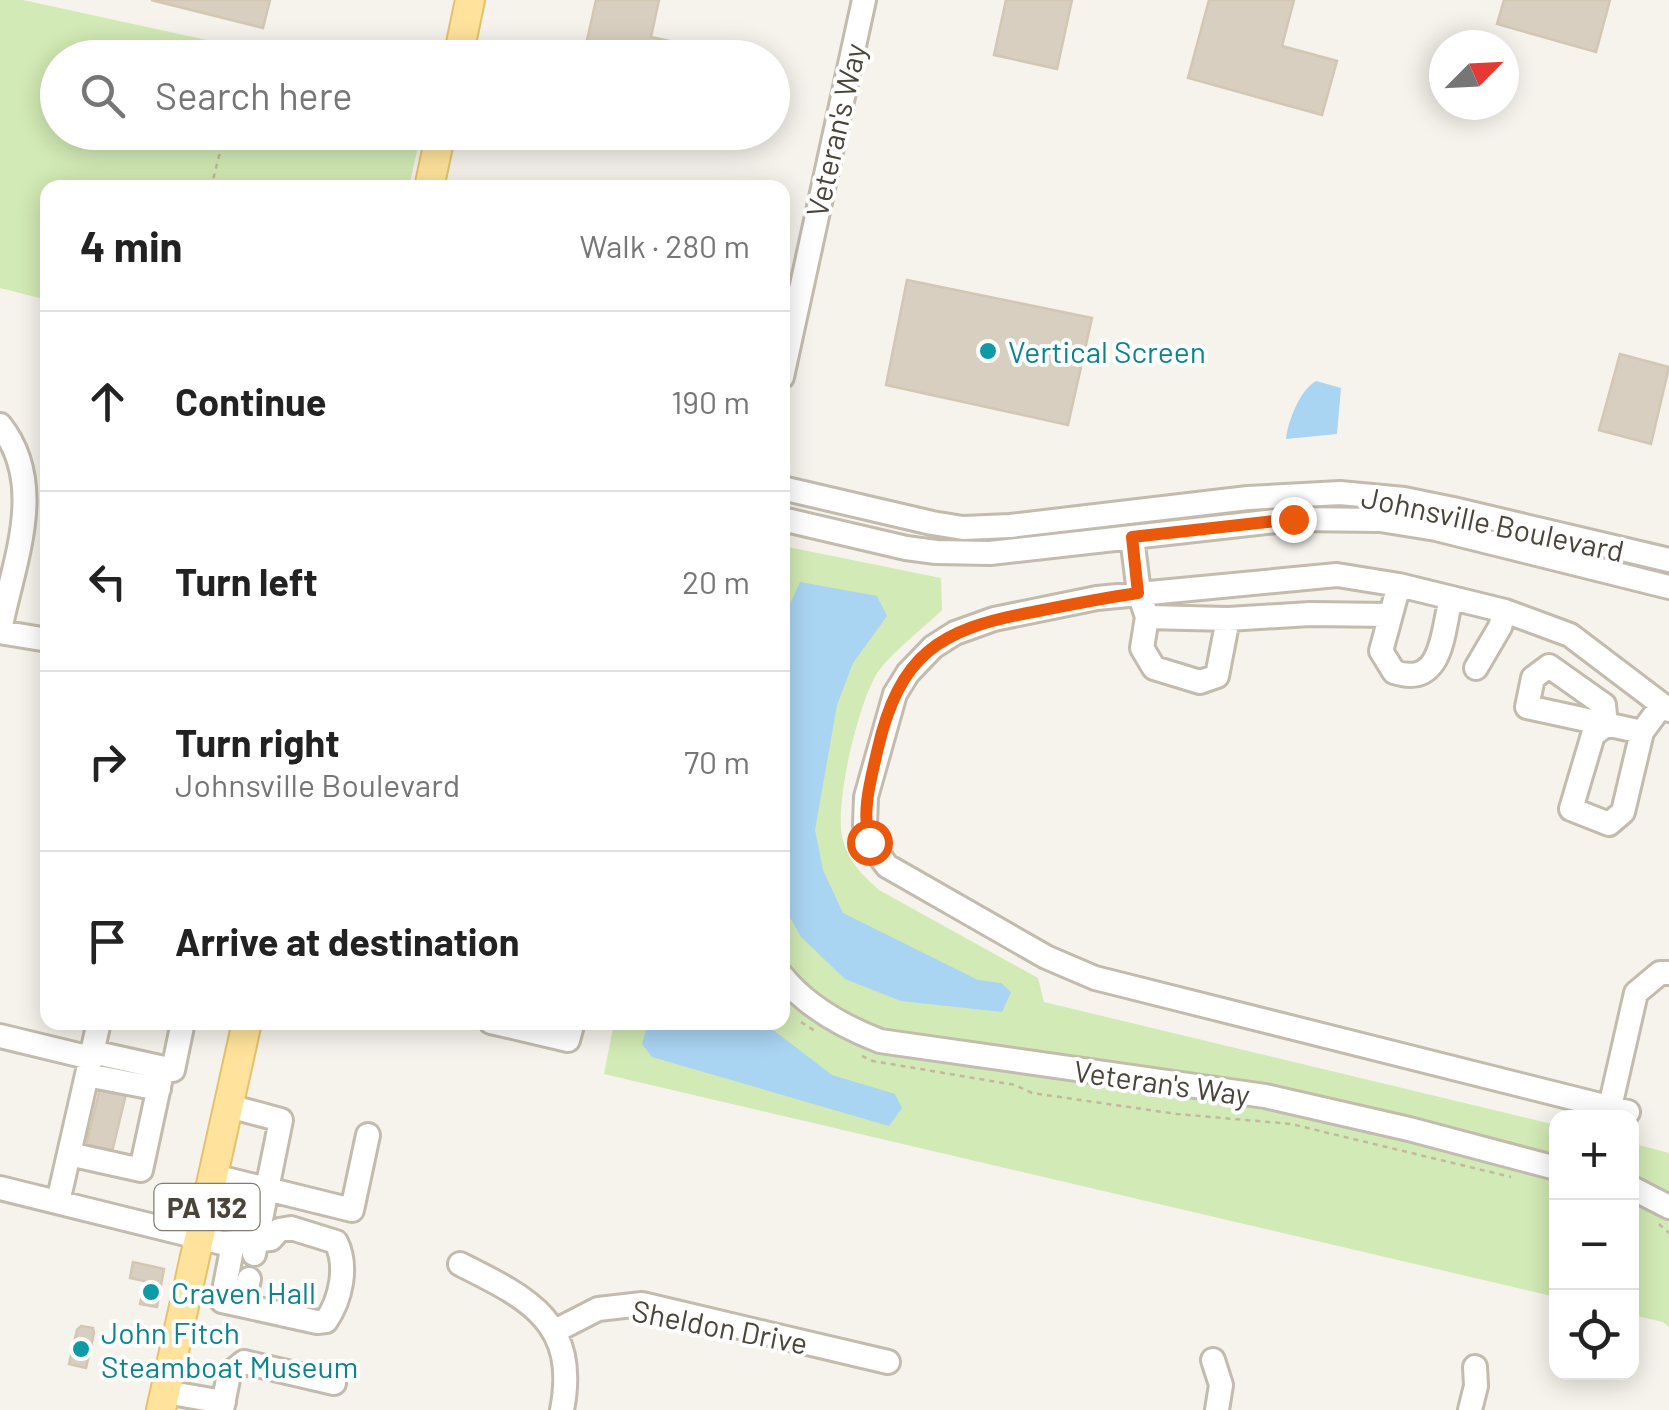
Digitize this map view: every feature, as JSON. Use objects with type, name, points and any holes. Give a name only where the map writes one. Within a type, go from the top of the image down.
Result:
[{"type":"main road","points":[[460,40],[465,5]]},
{"type":"main road","points":[[431,180],[437,150]]},
{"type":"main road","name":"PA 132","points":[[163,1401],[245,1030]]},
{"type":"street","name":"Veteran's Way","points":[[790,340],[864,0]]},
{"type":"street","points":[[0,425],[22,464],[26,494],[0,631],[40,638]]},
{"type":"street","name":"Johnsville Boulevard","points":[[790,490],[964,528],[1285,494],[1367,495],[1482,515],[1669,560]]},
{"type":"street","name":"Johnsville Boulevard","points":[[790,521],[936,552],[990,553],[1293,519],[1380,520],[1436,529],[1669,587]]},
{"type":"street","points":[[1132,537],[1138,593],[1147,617],[1142,648],[1154,668],[1200,682],[1217,676],[1228,619]]},
{"type":"street","points":[[1642,732],[1606,724],[1592,735],[1571,809],[1608,824],[1622,812],[1642,732],[1666,708],[1570,635],[1505,611],[1337,575],[1138,593],[982,622],[955,632],[920,660],[895,694],[866,797],[865,826],[875,853],[887,866],[1046,956],[1095,978],[1619,1109],[1636,993],[1660,973],[1669,972]]},
{"type":"street","points":[[1399,586],[1381,644],[1385,661],[1394,672],[1418,676],[1434,665],[1451,598]]},
{"type":"street","points":[[1476,668],[1505,611]]},
{"type":"street","points":[[1147,617],[1390,615]]},
{"type":"street","name":"Veteran's Way","points":[[790,984],[832,1018],[880,1041],[1265,1096],[1549,1166]]},
{"type":"street","points":[[58,1202],[97,1030]]},
{"type":"street","points":[[69,1154],[141,1170],[161,1079],[173,1070],[181,1030]]},
{"type":"street","points":[[525,1030],[568,1040],[571,1030]]},
{"type":"street","points":[[0,1036],[161,1079]]},
{"type":"street","points":[[229,1106],[281,1120],[267,1190],[233,1303]]},
{"type":"street","points":[[214,1176],[352,1210],[368,1135]]},
{"type":"street","points":[[0,1188],[200,1237],[248,1256]]},
{"type":"street","points":[[1639,1192],[1669,1208]]},
{"type":"street","points":[[187,1295],[317,1322],[326,1320],[338,1296],[342,1262],[336,1242],[291,1228],[279,1230],[272,1240],[248,1256],[233,1303]]},
{"type":"street","points":[[460,1264],[520,1294],[555,1331],[566,1374],[562,1410]]},
{"type":"street","name":"Sheldon Drive","points":[[555,1331],[598,1309],[642,1304],[888,1362]]},
{"type":"street","points":[[1213,1360],[1221,1385],[1218,1410]]},
{"type":"street","points":[[163,1401],[223,1406],[230,1374],[244,1362],[334,1382]]},
{"type":"street","points":[[1470,1410],[1476,1367]]},
{"type":"path","points":[[213,180],[220,150]]},
{"type":"path","points":[[794,1015],[822,1035]]},
{"type":"path","points":[[856,1052],[873,1061],[1015,1084],[1032,1092],[1177,1114],[1291,1124],[1518,1179]]},
{"type":"green space","points":[[0,0],[23,0],[207,40],[40,40],[40,150],[417,150],[411,180],[40,180],[40,298],[0,288]]},
{"type":"green space","points":[[790,547],[941,578],[942,610],[876,675],[855,732],[844,782],[841,825],[849,856],[867,879],[879,890],[1038,978],[1044,1002],[1549,1123],[1549,1295],[604,1074],[613,1030],[790,1030]]},
{"type":"green space","points":[[1639,1145],[1669,1153],[1669,1327],[1639,1317]]},
{"type":"water","points":[[1316,381],[1341,388],[1337,434],[1286,439],[1296,407]]},
{"type":"water","points":[[800,582],[877,596],[887,616],[853,663],[837,705],[815,830],[823,870],[843,913],[978,980],[1001,983],[1011,992],[1002,1012],[901,1001],[845,979],[801,937],[790,917],[790,604]]},
{"type":"water","points":[[646,1030],[773,1030],[832,1075],[895,1094],[902,1108],[889,1126],[652,1057],[642,1044]]},
{"type":"building","points":[[151,0],[270,0],[263,28]]},
{"type":"building","points":[[596,0],[659,0],[651,37],[665,40],[587,40]]},
{"type":"building","points":[[1006,0],[1072,0],[1057,69],[994,55]]},
{"type":"building","points":[[1209,0],[1294,0],[1282,46],[1337,61],[1322,115],[1188,78]]},
{"type":"building","points":[[1504,0],[1610,0],[1596,52],[1497,24]]},
{"type":"building","name":"Vertical Screen","points":[[907,280],[1092,318],[1068,425],[886,385]]},
{"type":"building","points":[[1620,354],[1669,367],[1651,444],[1599,430]]},
{"type":"building","points":[[100,1088],[126,1094],[112,1152],[86,1146]]},
{"type":"building","name":"Craven Hall","points":[[133,1262],[164,1269],[157,1307],[140,1304],[145,1281],[130,1278]]},
{"type":"building","name":"John Fitch Steamboat Museum","points":[[81,1326],[93,1328],[94,1333],[86,1368],[69,1364]]},
{"type":"place","name":"Vertical Screen","points":[[988,351]]},
{"type":"place","name":"Craven Hall","points":[[151,1292]]},
{"type":"place","name":"John Fitch Steamboat Museum","points":[[81,1349]]},
{"type":"route","points":[[869,842],[866,797],[886,718],[908,673],[933,647],[955,632],[994,619],[1138,593],[1132,537],[1293,519]]}]
